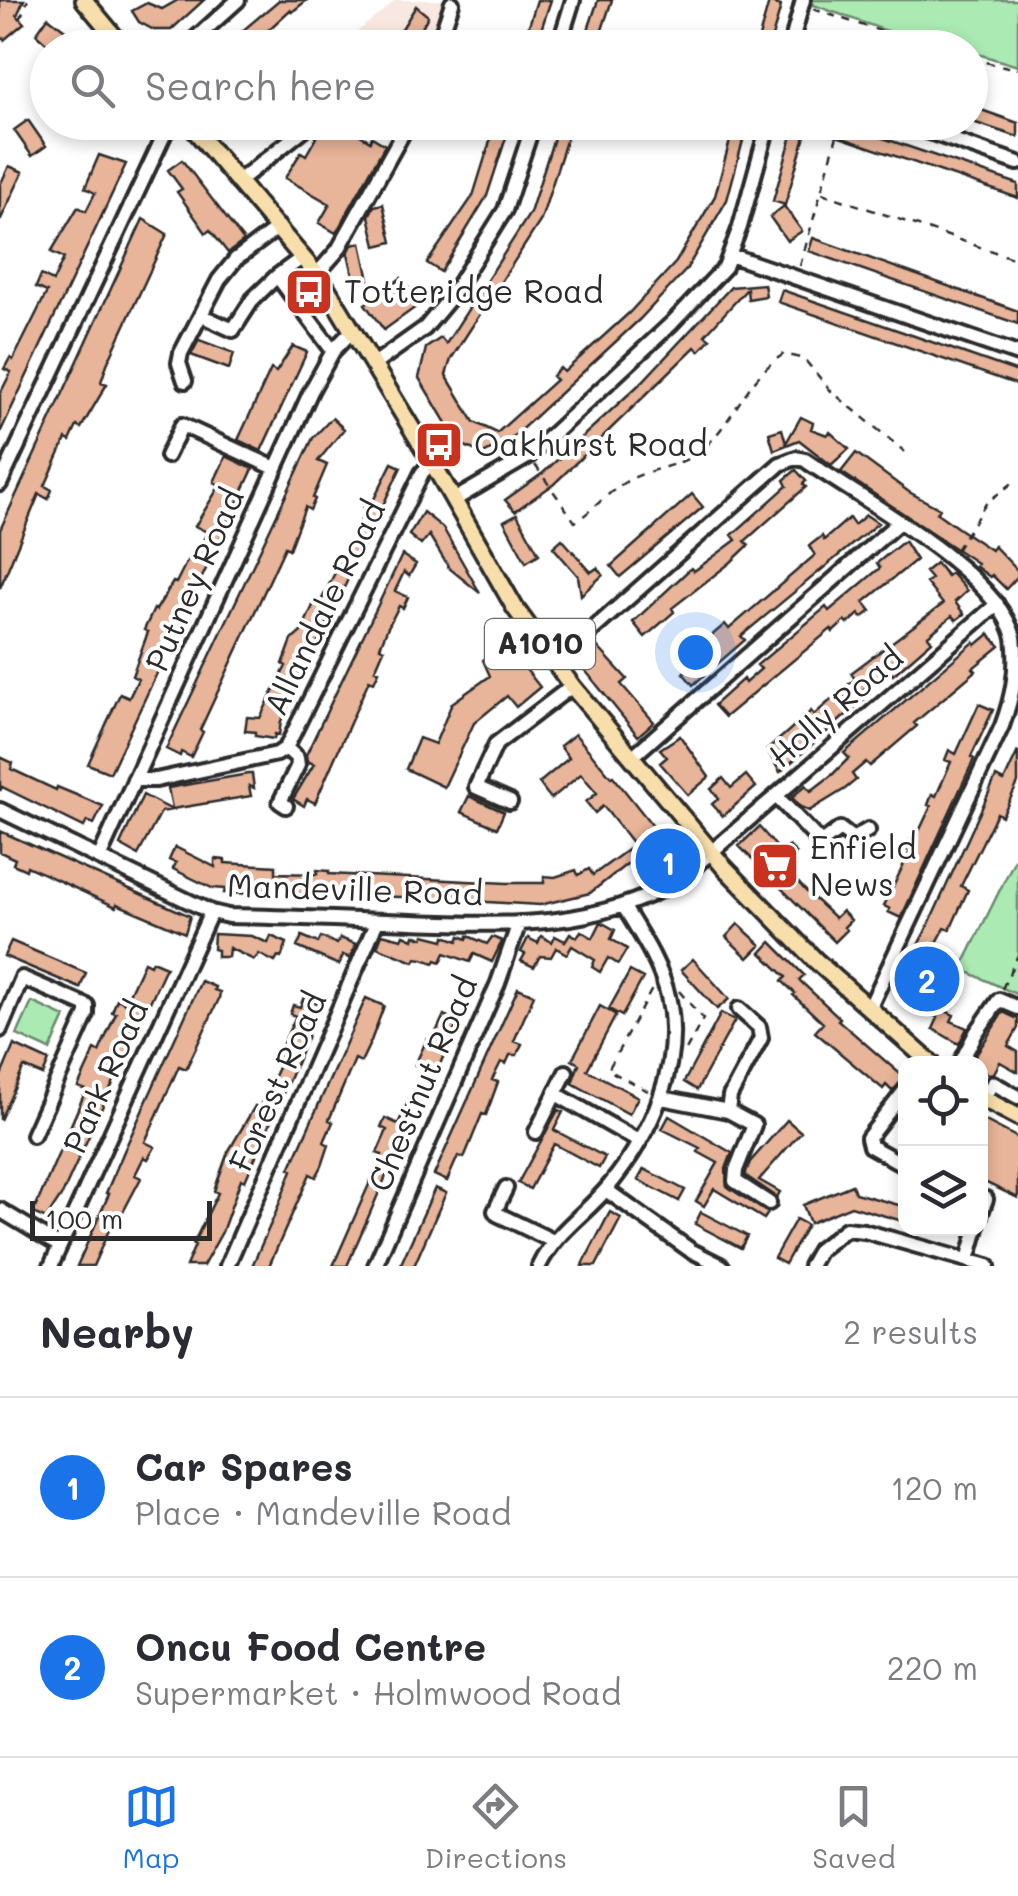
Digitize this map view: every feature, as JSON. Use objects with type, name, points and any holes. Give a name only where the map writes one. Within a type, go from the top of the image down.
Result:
[{"type":"main road","points":[[84,0],[109,30]]},
{"type":"main road","name":"A1010","points":[[203,140],[317,274],[432,462],[515,608],[572,686],[711,852],[738,891],[923,1056]]},
{"type":"main road","points":[[988,1100],[1018,1118]]},
{"type":"street","points":[[205,30],[238,0]]},
{"type":"street","points":[[564,30],[573,0]]},
{"type":"street","points":[[444,30],[452,3]]},
{"type":"street","points":[[795,30],[802,3]]},
{"type":"street","points":[[0,484],[162,140]]},
{"type":"street","points":[[239,182],[291,140]]},
{"type":"street","points":[[317,274],[338,250],[399,140]]},
{"type":"street","points":[[373,366],[425,328],[450,298],[505,210],[528,140]]},
{"type":"street","points":[[454,500],[529,456],[672,323],[724,267],[764,140]]},
{"type":"street","points":[[952,140],[1018,163]]},
{"type":"street","points":[[185,380],[179,363],[181,353],[219,280],[236,259],[279,227]]},
{"type":"street","points":[[730,255],[1018,354]]},
{"type":"street","points":[[209,319],[233,330],[252,299],[304,257]]},
{"type":"street","points":[[277,276],[333,351]]},
{"type":"street","name":"Putney Road","points":[[99,858],[276,468],[333,351],[352,331]]},
{"type":"street","points":[[168,456],[182,425],[276,468]]},
{"type":"street","points":[[554,663],[780,464],[796,458],[806,460],[950,560],[997,604],[1014,623],[1017,686],[1002,726],[868,1009]]},
{"type":"street","name":"Allandale Road","points":[[134,780],[156,780],[277,754],[286,748],[422,473],[432,462]]},
{"type":"street","points":[[632,757],[898,523]]},
{"type":"street","name":"Holly Road","points":[[711,852],[997,604]]},
{"type":"street","points":[[510,802],[476,787],[496,744],[572,686]]},
{"type":"street","points":[[286,748],[297,758],[298,765],[280,802],[286,806]]},
{"type":"street","points":[[776,796],[821,842],[840,829],[853,839],[868,830]]},
{"type":"street","name":"Mandeville Road","points":[[0,810],[212,912],[228,916],[519,923],[582,918],[624,907],[678,881],[711,852]]},
{"type":"street","points":[[540,1266],[553,1242],[606,1190],[662,1098],[670,1036],[668,998],[645,941],[624,907]]},
{"type":"street","name":"Park Road","points":[[51,1266],[212,912]]},
{"type":"street","name":"Forest Road","points":[[227,1266],[378,920]]},
{"type":"street","name":"Chestnut Road","points":[[375,1266],[498,983],[519,923]]},
{"type":"street","points":[[0,1030],[22,978],[87,1006],[87,1014],[33,1135]]},
{"type":"street","points":[[964,1056],[999,1000],[1018,1008]]},
{"type":"street","points":[[728,1111],[730,1096],[761,1038],[759,1028],[739,1009]]},
{"type":"street","points":[[536,1132],[566,1072]]},
{"type":"street","points":[[988,1090],[993,1084],[1018,1097]]},
{"type":"street","points":[[556,1094],[638,1141]]},
{"type":"street","points":[[662,1098],[728,1111],[754,1125],[735,1182],[769,1204]]},
{"type":"street","points":[[898,1099],[868,1138],[870,1146],[898,1162]]},
{"type":"street","points":[[506,1188],[497,1214],[553,1242]]},
{"type":"street","points":[[606,1190],[690,1250],[722,1266]]},
{"type":"street","points":[[0,1210],[60,1246]]},
{"type":"street","points":[[810,1266],[819,1250],[846,1230],[864,1231],[988,1266]]},
{"type":"street","points":[[968,1260],[975,1236]]},
{"type":"path","points":[[20,19],[28,0]]},
{"type":"path","points":[[802,3],[880,30]]},
{"type":"path","points":[[988,62],[1018,69]]},
{"type":"path","points":[[835,140],[819,191],[822,193],[1018,260]]},
{"type":"path","points":[[796,276],[822,193]]},
{"type":"path","points":[[529,456],[575,522],[612,490],[635,477],[668,468],[698,453],[719,434],[768,364],[784,354],[804,358],[831,391],[904,452]]},
{"type":"path","points":[[950,560],[987,502],[1018,478]]},
{"type":"path","points":[[999,1000],[1018,955]]},
{"type":"path","points":[[662,978],[654,985],[608,1070],[662,1098]]},
{"type":"shaded area","points":[[396,0],[451,0],[443,30],[359,30]]},
{"type":"green space","points":[[812,0],[1018,0],[1018,66],[988,57],[988,30],[885,30],[813,5]]},
{"type":"green space","points":[[1018,853],[1018,995],[961,969]]},
{"type":"green space","points":[[32,1002],[65,1017],[50,1050],[17,1035]]},
{"type":"building","points":[[0,0],[24,0],[17,15],[24,23],[4,40],[0,35]]},
{"type":"building","points":[[178,0],[204,0],[171,30],[154,30],[139,22],[132,11],[147,3],[162,9]]},
{"type":"building","points":[[279,0],[307,0],[268,30],[243,30]]},
{"type":"building","points":[[537,0],[551,0],[541,30],[528,30]]},
{"type":"building","points":[[598,0],[612,0],[602,30],[588,30]]},
{"type":"building","points":[[769,2],[781,6],[774,30],[761,30]]},
{"type":"building","points":[[416,6],[428,16],[424,30],[401,30]]},
{"type":"building","points":[[48,17],[65,30],[39,30]]},
{"type":"building","points":[[988,112],[1018,123],[1018,137],[988,127]]},
{"type":"building","points":[[28,120],[30,140],[42,140],[46,146],[32,156],[14,130]]},
{"type":"building","points":[[315,140],[377,140],[385,145],[336,233],[319,223],[330,204],[285,178],[301,152],[306,155]]},
{"type":"building","points":[[490,140],[505,140],[487,196],[441,272],[427,263],[473,196]]},
{"type":"building","points":[[553,140],[566,140],[541,220],[451,359],[446,375],[474,422],[497,433],[556,380],[552,376],[560,368],[564,372],[629,313],[676,262],[715,196],[730,140],[743,140],[727,200],[686,270],[640,319],[510,440],[483,454],[458,443],[419,378],[426,348],[441,338],[446,344],[530,213]]},
{"type":"building","points":[[791,140],[804,140],[785,205],[773,201]]},
{"type":"building","points":[[848,140],[889,140],[1018,184],[1018,198]]},
{"type":"building","points":[[99,155],[126,164],[0,433],[0,394],[11,372],[4,369],[10,358],[13,360],[47,292],[36,287],[41,275],[53,281],[64,258],[51,252],[78,207],[86,211],[95,193],[85,188]]},
{"type":"building","points":[[182,160],[244,241],[228,253],[210,230],[206,233],[177,192],[182,189],[168,170]]},
{"type":"building","points":[[9,166],[23,172],[0,221],[0,185]]},
{"type":"building","points":[[383,204],[392,242],[376,246],[369,216],[374,206]]},
{"type":"building","points":[[784,206],[802,231],[787,241],[770,217]]},
{"type":"building","points":[[143,219],[167,234],[107,364],[101,382],[107,384],[81,428],[77,426],[70,441],[66,439],[45,486],[52,490],[48,499],[39,494],[0,588],[0,530]]},
{"type":"building","points":[[813,238],[1018,311],[1018,324],[809,251]]},
{"type":"building","points":[[361,243],[369,280],[355,284],[348,253],[352,245]]},
{"type":"building","points":[[401,278],[420,304],[384,330],[365,304]]},
{"type":"building","points":[[764,284],[766,296],[748,299],[747,289],[705,335],[710,339],[699,351],[695,347],[554,484],[515,511],[505,500],[543,473],[643,381],[731,287]]},
{"type":"building","points":[[782,290],[1018,372],[1018,385],[778,302]]},
{"type":"building","points":[[199,340],[234,353],[229,369],[191,355]]},
{"type":"building","points":[[293,346],[307,352],[261,451],[238,440],[271,369],[276,372]]},
{"type":"building","points":[[801,417],[813,423],[811,429],[827,435],[830,432],[849,449],[831,465],[799,440],[774,450],[769,433],[782,429],[786,443]]},
{"type":"building","points":[[332,418],[344,429],[318,461],[327,465],[315,499],[310,510],[305,507],[289,549],[285,547],[191,757],[181,752],[180,756],[166,749],[313,438]]},
{"type":"building","points":[[856,453],[909,492],[940,509],[937,513],[958,528],[991,550],[994,546],[1018,571],[1018,576],[1006,589],[975,566],[977,563],[841,472]]},
{"type":"building","points":[[226,456],[253,469],[110,773],[88,764],[120,694],[129,698],[138,679],[132,676],[154,609],[176,583],[193,549],[198,551],[207,532],[195,526],[220,485],[214,482]]},
{"type":"building","points":[[392,463],[401,467],[281,721],[279,735],[275,734],[274,739],[245,731],[247,717],[260,718],[286,666],[283,664],[292,640],[301,632],[315,601],[320,603],[366,510],[363,508],[368,500],[372,503]]},
{"type":"building","points":[[796,470],[806,481],[806,487],[745,541],[749,545],[730,563],[672,608],[674,612],[645,637],[633,622],[691,568],[694,571],[736,540],[732,535],[787,486],[784,480]]},
{"type":"building","points":[[692,494],[703,507],[620,577],[611,566]]},
{"type":"building","points":[[423,512],[443,528],[480,593],[449,568],[429,535],[421,545],[409,535]]},
{"type":"building","points":[[517,514],[539,554],[526,562],[504,521]]},
{"type":"building","points":[[866,515],[878,523],[741,636],[745,640],[693,685],[680,663],[725,624],[729,629],[815,555],[809,546],[822,536],[824,540],[849,518],[854,525]]},
{"type":"building","points":[[562,539],[591,572],[597,568],[603,575],[581,595],[578,576],[553,547]]},
{"type":"building","points":[[904,541],[916,560],[864,602],[871,611],[862,618],[859,614],[848,624],[845,621],[833,632],[831,629],[725,717],[714,705],[743,679],[745,683],[761,669],[757,665],[826,607],[829,611],[880,568],[877,563]]},
{"type":"building","points":[[402,555],[416,564],[409,576],[404,572],[395,591],[408,597],[387,629],[375,670],[379,671],[374,682],[369,680],[315,803],[307,799],[304,806],[293,799],[314,764],[307,761],[306,755]]},
{"type":"building","points":[[936,563],[967,591],[955,602],[964,614],[956,620],[952,616],[928,636],[932,641],[893,675],[888,669],[862,691],[867,697],[780,772],[767,750],[811,711],[814,715],[832,699],[837,704],[853,689],[849,684],[855,679],[851,673],[943,604],[926,583],[931,579],[925,572]]},
{"type":"building","points":[[989,634],[1000,646],[914,723],[917,726],[870,766],[866,762],[852,774],[856,780],[845,789],[809,811],[799,806],[792,797],[806,785],[811,791],[833,774],[849,758],[844,753],[974,642],[976,645]]},
{"type":"building","points":[[504,642],[540,687],[516,707],[507,696],[474,723],[444,787],[406,769],[419,738],[435,744],[452,703],[490,676],[483,660]]},
{"type":"building","points":[[594,643],[627,679],[621,684],[654,722],[638,736],[576,659]]},
{"type":"building","points":[[979,704],[993,710],[901,918],[884,906],[910,851],[905,849],[911,838],[915,840],[931,806],[928,805],[932,794],[936,796],[951,762],[945,760],[949,750],[956,754]]},
{"type":"building","points":[[575,734],[683,864],[672,873],[668,870],[661,876],[641,853],[590,893],[540,905],[224,893],[225,889],[212,888],[173,869],[176,863],[169,860],[175,847],[215,867],[215,859],[276,866],[276,873],[317,874],[317,870],[329,874],[507,883],[544,883],[544,876],[555,877],[576,870],[578,875],[589,869],[593,875],[634,845],[603,806],[595,813],[586,802],[597,793],[581,774],[551,799],[539,783],[569,758],[560,746]]},
{"type":"building","points":[[680,736],[709,777],[688,795],[660,763],[667,757],[660,749]]},
{"type":"building","points":[[1018,751],[1018,783],[1002,816],[997,813],[961,886],[968,890],[950,930],[945,928],[933,950],[958,970],[941,1009],[954,1015],[951,1021],[967,1028],[959,1044],[933,1029],[938,1018],[895,989],[996,777],[1004,781]]},
{"type":"building","points":[[0,757],[13,763],[11,769],[103,806],[94,824],[87,821],[84,827],[2,787],[0,791]]},
{"type":"building","points":[[252,774],[251,796],[172,809],[168,788]]},
{"type":"building","points":[[746,775],[756,787],[723,816],[712,804],[719,798],[711,789],[723,778],[731,788]]},
{"type":"building","points":[[143,795],[172,810],[161,812],[138,855],[120,845]]},
{"type":"building","points":[[469,796],[504,812],[497,828],[461,812]]},
{"type":"building","points":[[759,827],[782,853],[789,846],[796,853],[788,860],[792,865],[787,870],[806,891],[835,918],[842,911],[851,920],[835,942],[739,846]]},
{"type":"building","points":[[0,831],[190,916],[185,933],[117,904],[116,907],[27,866],[26,870],[13,864],[15,859],[0,852]]},
{"type":"building","points":[[601,922],[615,930],[611,939],[627,949],[618,964],[608,958],[600,972],[592,967],[595,960],[572,946],[567,954],[556,948],[551,957],[540,956],[534,967],[521,961],[528,938],[538,943],[541,936],[552,942],[555,936],[565,941],[570,933],[577,937],[581,931],[593,938]]},
{"type":"building","points":[[738,924],[761,945],[748,958],[726,937]]},
{"type":"building","points":[[214,934],[252,936],[268,943],[271,936],[287,943],[275,962],[259,954],[254,960],[229,948],[228,957],[217,957]]},
{"type":"building","points":[[382,934],[402,939],[404,935],[413,939],[414,935],[424,935],[444,940],[445,936],[458,941],[460,936],[468,936],[487,944],[492,937],[502,941],[492,962],[474,954],[470,962],[445,953],[441,962],[416,958],[414,962],[377,947]]},
{"type":"building","points":[[302,936],[318,943],[321,937],[337,944],[340,938],[356,944],[350,958],[343,955],[339,965],[297,947]]},
{"type":"building","points":[[11,941],[86,973],[80,988],[4,956]]},
{"type":"building","points":[[771,942],[804,975],[799,980],[838,1020],[898,1072],[898,1086],[892,1091],[886,1085],[883,1089],[815,1032],[823,1023],[793,995],[782,981],[786,977],[761,953]]},
{"type":"building","points":[[693,959],[729,999],[717,1009],[681,970]]},
{"type":"building","points":[[152,961],[166,967],[63,1193],[46,1219],[33,1213],[86,1090],[78,1087],[95,1050],[99,1052],[116,1013],[112,1012],[117,999],[125,1003],[144,962],[150,965]]},
{"type":"building","points":[[630,971],[643,978],[622,1016],[609,1009]]},
{"type":"building","points":[[201,981],[220,992],[219,999],[186,1069],[179,1066],[145,1142],[155,1147],[148,1159],[144,1157],[135,1175],[141,1178],[122,1214],[117,1212],[93,1266],[77,1266],[124,1151]]},
{"type":"building","points":[[518,988],[534,995],[514,1041],[522,1044],[517,1055],[510,1055],[506,1064],[501,1062],[492,1080],[498,1082],[486,1115],[482,1114],[464,1158],[458,1156],[447,1181],[434,1175]]},
{"type":"building","points":[[304,997],[318,1003],[307,1038],[245,1181],[241,1179],[222,1232],[203,1266],[186,1266],[218,1193],[214,1191],[228,1152],[255,1106],[259,1108],[282,1059],[277,1056],[296,1016],[290,1014],[293,1005],[300,1007]]},
{"type":"building","points":[[366,998],[384,1006],[361,1062],[355,1059],[329,1120],[333,1122],[324,1142],[329,1145],[322,1166],[316,1177],[310,1174],[269,1266],[252,1266],[290,1169]]},
{"type":"building","points":[[600,1006],[616,1015],[587,1070],[638,1097],[629,1114],[572,1083],[579,1064],[572,1060]]},
{"type":"building","points":[[1003,1012],[1018,1019],[1018,1028],[1008,1046],[1018,1052],[1018,1072],[1000,1062],[994,1073],[989,1074],[988,1056],[975,1056]]},
{"type":"building","points":[[721,1013],[735,1020],[697,1090],[684,1082]]},
{"type":"building","points":[[444,1015],[458,1022],[398,1162],[393,1160],[347,1266],[333,1266],[382,1155],[377,1153],[387,1130],[381,1127],[385,1118],[398,1124],[423,1069],[415,1065]]},
{"type":"building","points":[[14,1045],[49,1061],[43,1075],[24,1067],[0,1120],[0,1078]]},
{"type":"building","points":[[558,1110],[563,1112],[554,1130],[605,1157],[599,1168],[554,1144],[530,1189],[518,1183]]},
{"type":"building","points":[[669,1116],[732,1153],[726,1169],[727,1186],[768,1213],[764,1219],[714,1189],[704,1206],[696,1201],[718,1163],[698,1152],[700,1148],[662,1129]]},
{"type":"building","points":[[787,1120],[801,1132],[759,1180],[780,1192],[777,1197],[746,1176],[746,1172],[750,1162]]},
{"type":"building","points":[[988,1122],[1018,1138],[1018,1198],[988,1184]]},
{"type":"building","points":[[644,1169],[685,1190],[679,1201],[638,1180]]},
{"type":"building","points":[[852,1185],[855,1193],[898,1205],[898,1220],[851,1206],[810,1223],[803,1205]]},
{"type":"building","points":[[435,1188],[446,1193],[414,1266],[400,1266]]},
{"type":"building","points":[[610,1212],[621,1218],[596,1266],[582,1266]]},
{"type":"building","points":[[701,1212],[747,1236],[741,1248],[695,1224]]},
{"type":"building","points":[[796,1219],[807,1225],[785,1264],[774,1258]]},
{"type":"place","name":"Totteridge Road","points":[[309,292]]},
{"type":"place","name":"Oakhurst Road","points":[[439,445]]},
{"type":"place","name":"Car Spares","points":[[668,861]]},
{"type":"place","name":"Enfield News","points":[[775,866]]},
{"type":"place","name":"Oncu Food Centre","points":[[927,979]]}]
